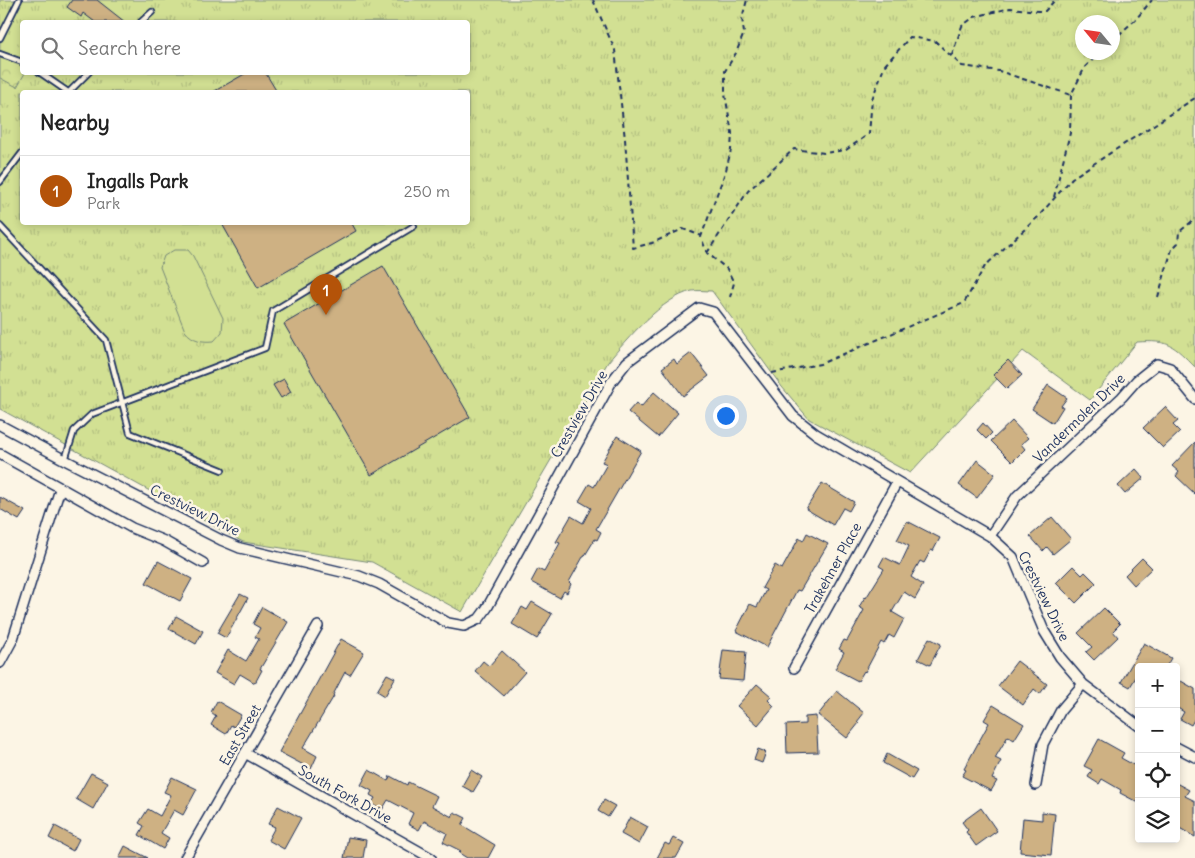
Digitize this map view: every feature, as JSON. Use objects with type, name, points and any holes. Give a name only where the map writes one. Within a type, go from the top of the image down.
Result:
[{"type":"street","name":"Crestview Drive","points":[[0,425],[221,540],[240,548],[359,576],[378,584],[448,623],[464,626],[479,619],[487,608],[612,381],[627,362],[698,308],[713,312],[793,416],[808,428],[990,536],[1012,557],[1044,631],[1060,657],[1083,684],[1135,723]]},
{"type":"street","name":"Vandermolen Drive","points":[[990,536],[1017,496],[1122,397],[1137,380],[1157,364],[1170,368],[1195,399]]},
{"type":"street","points":[[0,454],[60,490],[132,528],[164,541],[202,563]]},
{"type":"street","name":"Trakehner Place","points":[[794,668],[897,482]]},
{"type":"street","points":[[0,663],[13,638],[60,490]]},
{"type":"street","name":"East Street","points":[[185,858],[318,626]]},
{"type":"street","points":[[1036,785],[1043,744],[1061,710],[1083,684]]},
{"type":"street","points":[[1180,749],[1195,757]]},
{"type":"street","name":"South Fork Drive","points":[[245,753],[431,858]]},
{"type":"lane","points":[[0,38],[19,0]]},
{"type":"lane","points":[[143,20],[152,12]]},
{"type":"lane","points":[[0,54],[20,61]]},
{"type":"lane","points":[[43,75],[65,90]]},
{"type":"lane","points":[[70,90],[86,75]]},
{"type":"lane","points":[[0,182],[20,156]]},
{"type":"lane","points":[[0,226],[106,340],[130,434],[222,470]]},
{"type":"lane","points":[[65,460],[74,431],[92,414],[265,348],[273,310],[414,226]]},
{"type":"path","points":[[594,0],[615,50],[625,139],[633,248],[652,243],[683,229],[702,236]]},
{"type":"path","points":[[730,297],[734,283],[726,269],[707,253],[702,236],[726,170],[731,150],[732,133],[726,94],[725,71],[736,53],[744,33],[742,18],[747,0]]},
{"type":"path","points":[[952,56],[962,26],[974,17],[1010,8],[1045,10],[1055,0]]},
{"type":"path","points":[[1120,34],[1152,0]]},
{"type":"path","points":[[707,253],[748,192],[794,149],[824,153],[846,150],[869,134],[872,99],[885,65],[910,37],[936,41],[962,66],[999,71],[1071,95]]},
{"type":"path","points":[[1054,199],[1070,133],[1071,95],[1085,67],[1092,60]]},
{"type":"path","points":[[760,375],[820,364],[964,303],[985,266],[1038,218],[1072,178],[1195,98]]},
{"type":"path","points":[[1158,297],[1172,248],[1178,243],[1179,232],[1195,219]]},
{"type":"green space","points":[[0,0],[1195,0],[1195,367],[1176,349],[1164,343],[1137,342],[1090,400],[1023,351],[910,473],[809,419],[782,387],[712,291],[692,291],[669,301],[646,320],[608,362],[462,612],[372,562],[243,542],[0,409]]},
{"type":"green space","points":[[0,55],[14,57],[20,65],[20,75],[24,75],[17,87],[0,78]]},
{"type":"green space","points":[[174,250],[188,250],[193,256],[223,318],[222,332],[214,341],[198,340],[191,337],[185,331],[160,267],[164,256]]},
{"type":"building","points":[[72,0],[97,0],[122,20],[92,20],[83,13],[81,17],[67,7]]},
{"type":"building","points":[[243,75],[267,75],[276,90],[216,90]]},
{"type":"building","points":[[223,225],[353,225],[356,231],[258,288]]},
{"type":"building","points":[[383,266],[470,417],[371,475],[284,324]]},
{"type":"building","points":[[691,353],[709,376],[683,396],[662,368],[674,359],[677,364]]},
{"type":"building","points":[[1008,360],[1022,375],[1007,389],[993,375]]},
{"type":"building","points":[[284,379],[291,392],[281,398],[273,385]]},
{"type":"building","points":[[1048,385],[1067,398],[1053,423],[1032,409]]},
{"type":"building","points":[[654,392],[678,413],[658,437],[628,412],[636,403],[641,407]]},
{"type":"building","points":[[1165,407],[1178,421],[1173,425],[1180,432],[1163,448],[1143,428]]},
{"type":"building","points":[[1012,421],[1028,438],[1021,444],[1025,449],[1012,462],[991,441]]},
{"type":"building","points":[[983,423],[992,433],[986,439],[977,430]]},
{"type":"building","points":[[617,436],[641,451],[596,529],[601,532],[597,540],[595,539],[583,557],[569,582],[571,584],[567,593],[564,591],[560,598],[531,582],[538,569],[544,572],[560,543],[556,542],[571,516],[583,523],[591,508],[579,501],[589,484],[594,487],[607,464],[602,462]]},
{"type":"building","points":[[1195,442],[1195,494],[1176,476],[1179,472],[1172,466]]},
{"type":"building","points":[[977,460],[995,474],[977,498],[959,485]]},
{"type":"building","points":[[1136,469],[1144,478],[1125,494],[1118,486]]},
{"type":"building","points":[[822,483],[854,502],[849,511],[843,508],[833,525],[806,509]]},
{"type":"building","points":[[0,497],[25,511],[19,520],[0,509]]},
{"type":"building","points":[[1052,517],[1071,539],[1053,554],[1047,547],[1043,551],[1030,536]]},
{"type":"building","points":[[907,521],[940,538],[924,563],[920,561],[911,577],[923,585],[915,599],[904,592],[892,612],[904,619],[894,638],[889,635],[884,644],[881,642],[858,681],[835,669],[844,652],[839,649],[844,640],[847,641],[864,610],[859,607],[884,569],[879,566],[884,557],[900,565],[909,546],[897,540]]},
{"type":"building","points":[[807,533],[828,544],[800,591],[797,590],[767,647],[736,631],[750,604],[757,607],[766,590],[762,588],[775,565],[782,569],[799,538],[803,541]]},
{"type":"building","points":[[1142,558],[1152,568],[1134,585],[1125,575]]},
{"type":"building","points":[[158,561],[192,579],[180,601],[146,583]]},
{"type":"building","points":[[1073,566],[1082,575],[1085,572],[1096,583],[1076,603],[1056,583]]},
{"type":"building","points":[[240,594],[248,598],[226,638],[217,633]]},
{"type":"building","points":[[532,602],[552,614],[537,639],[512,624],[522,607],[527,610]]},
{"type":"building","points":[[262,607],[288,622],[260,669],[262,670],[255,683],[240,674],[234,684],[215,673],[228,650],[246,661],[259,639],[255,637],[260,628],[253,624]]},
{"type":"building","points":[[1104,608],[1120,624],[1113,631],[1118,637],[1094,660],[1086,652],[1092,647],[1078,633]]},
{"type":"building","points":[[176,616],[203,631],[196,644],[169,629]]},
{"type":"building","points":[[929,638],[941,644],[930,665],[918,659]]},
{"type":"building","points":[[341,639],[364,652],[350,675],[345,672],[334,696],[303,748],[317,756],[311,769],[279,752]]},
{"type":"building","points":[[1144,643],[1171,658],[1168,663],[1135,663],[1135,679],[1130,687],[1121,682]]},
{"type":"building","points":[[723,650],[746,652],[743,681],[719,679]]},
{"type":"building","points":[[502,651],[525,672],[504,696],[475,671],[483,661],[489,666]]},
{"type":"building","points":[[1017,661],[1047,684],[1040,694],[1034,689],[1023,705],[998,686]]},
{"type":"building","points":[[387,674],[395,678],[385,696],[377,691]]},
{"type":"building","points":[[1181,681],[1195,689],[1195,718],[1191,725],[1180,719],[1184,712],[1180,710]]},
{"type":"building","points":[[757,684],[771,696],[768,700],[774,706],[758,725],[737,706]]},
{"type":"building","points":[[837,691],[864,713],[847,738],[818,715]]},
{"type":"building","points":[[217,701],[241,715],[234,727],[231,725],[226,734],[211,725],[216,716],[211,712]]},
{"type":"building","points":[[993,705],[1024,724],[1014,740],[1008,736],[995,758],[1001,761],[992,779],[997,781],[991,791],[962,776],[989,723],[984,720]]},
{"type":"building","points":[[816,716],[818,752],[787,753],[786,725],[805,724],[805,717]]},
{"type":"building","points":[[1099,739],[1124,753],[1121,758],[1135,766],[1135,801],[1120,793],[1121,790],[1102,779],[1099,784],[1088,777],[1092,770],[1084,766]]},
{"type":"building","points":[[758,749],[766,752],[762,763],[754,760]]},
{"type":"building","points":[[887,754],[917,771],[912,779],[883,763]]},
{"type":"building","points":[[369,770],[388,781],[390,776],[407,785],[408,782],[437,796],[432,806],[452,817],[454,812],[466,818],[462,825],[495,845],[488,858],[467,858],[459,853],[461,851],[443,842],[447,833],[424,821],[419,830],[408,824],[413,813],[388,800],[382,810],[371,804],[375,798],[370,795],[372,791],[361,785]]},
{"type":"building","points":[[471,770],[482,777],[473,792],[462,786]]},
{"type":"building","points":[[91,773],[108,782],[93,809],[76,799]]},
{"type":"building","points":[[172,777],[197,789],[183,815],[174,810],[161,833],[169,838],[163,849],[139,835],[144,826],[139,823],[148,809],[160,816],[171,795],[164,792]]},
{"type":"building","points":[[1180,785],[1189,790],[1185,796],[1195,801],[1195,837],[1180,828]]},
{"type":"building","points":[[604,800],[615,806],[608,817],[598,811]]},
{"type":"building","points":[[278,806],[301,818],[284,849],[268,840],[275,827],[268,824]]},
{"type":"building","points":[[981,808],[997,831],[976,846],[966,832],[968,830],[962,822]]},
{"type":"building","points":[[1042,812],[1055,814],[1051,855],[1020,852],[1023,818],[1042,820]]},
{"type":"building","points":[[630,817],[648,827],[639,844],[621,834]]},
{"type":"building","points":[[55,826],[79,839],[73,851],[49,838]]},
{"type":"building","points":[[348,837],[366,840],[363,858],[344,858]]},
{"type":"building","points":[[673,838],[684,844],[676,858],[657,858],[665,843],[669,845]]},
{"type":"building","points":[[125,846],[148,858],[119,858]]},
{"type":"place","name":"Ingalls Park","points":[[326,315]]}]
